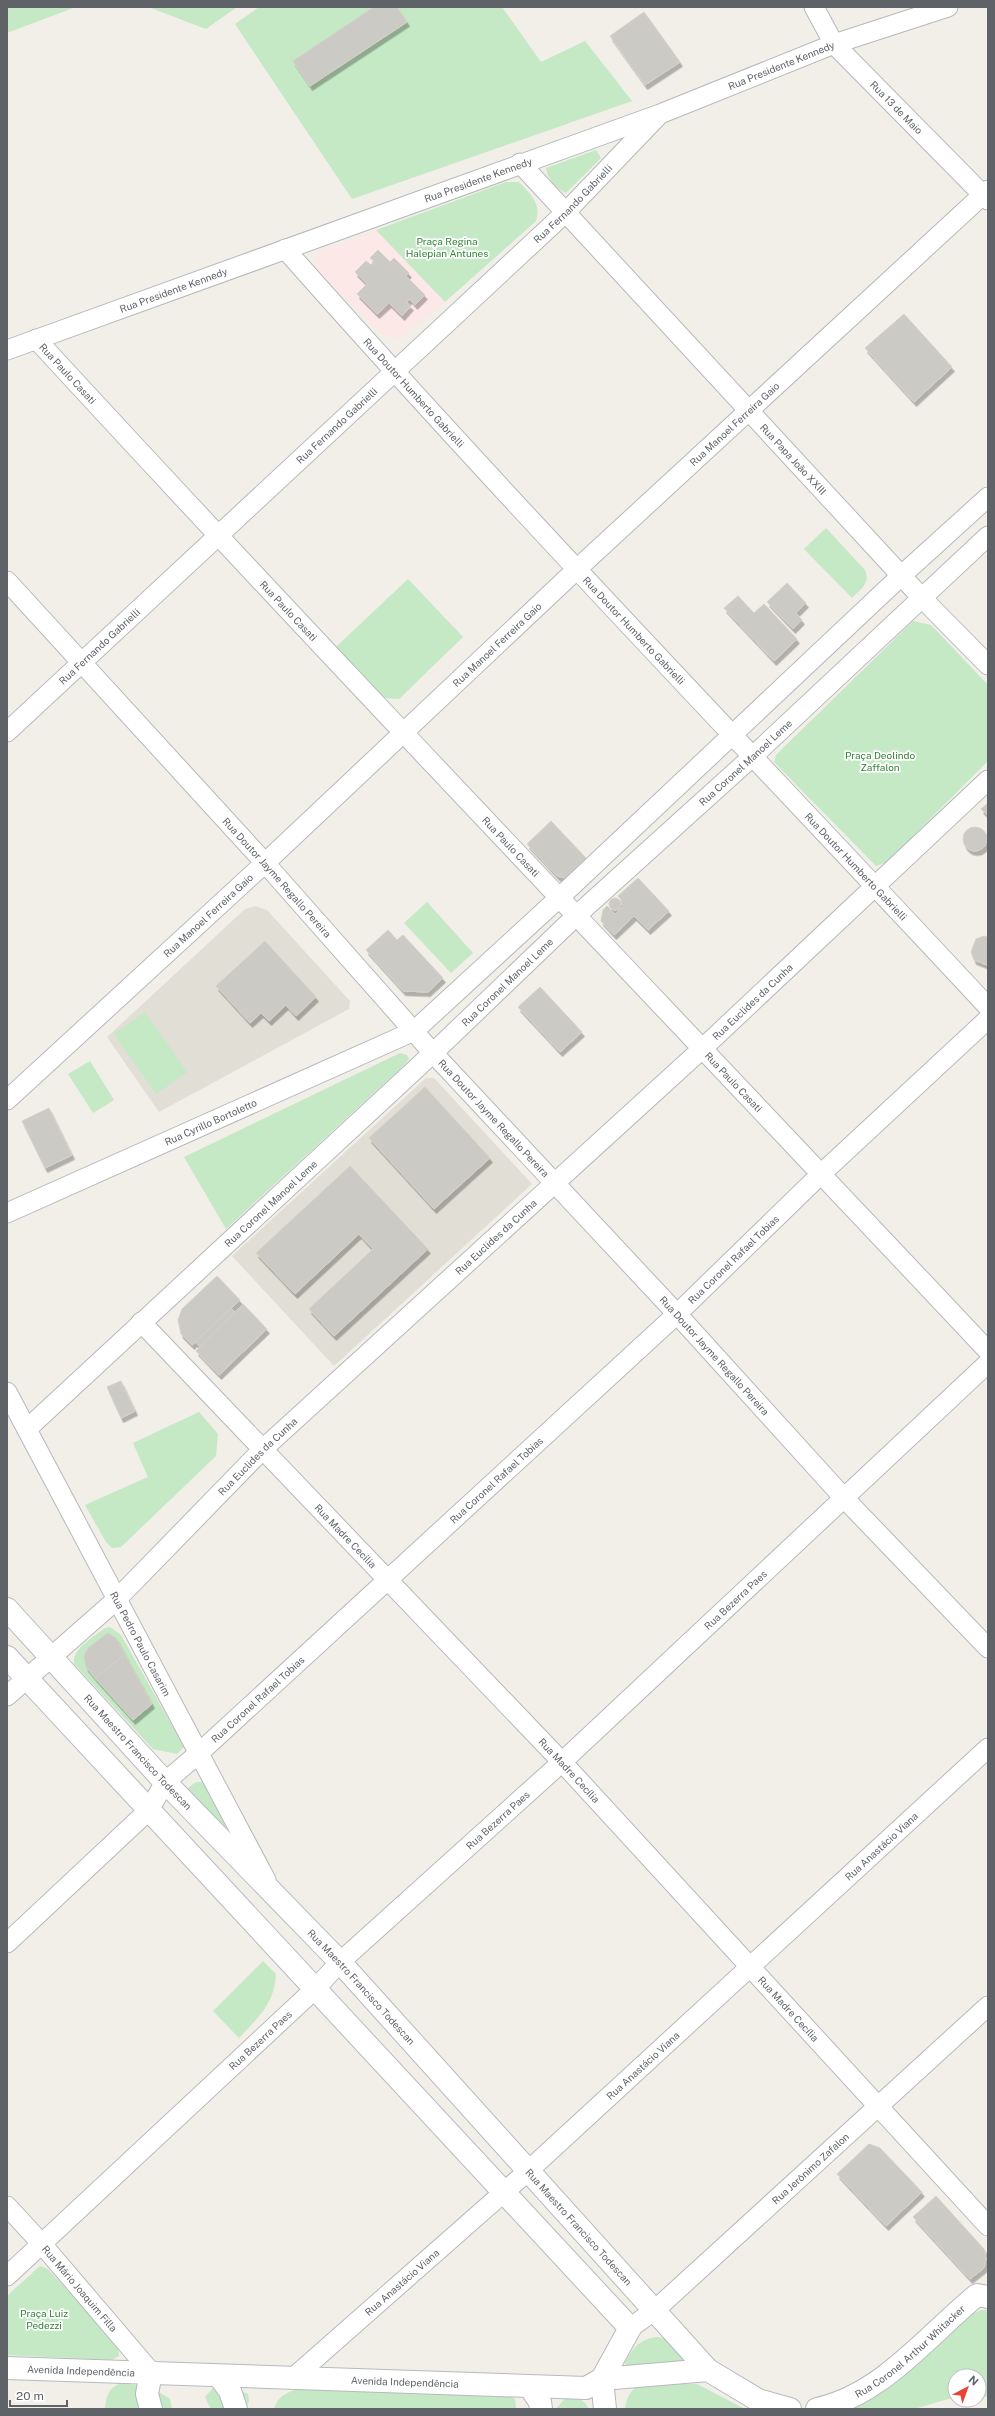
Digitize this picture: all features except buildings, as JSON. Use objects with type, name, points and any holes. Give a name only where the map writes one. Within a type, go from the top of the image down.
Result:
[{"type":"main road","name":"Rua Maestro Francisco Todescan","points":[[7,1609],[165,1782],[340,1962],[708,2370]]},
{"type":"main road","points":[[7,1657],[316,1988],[630,2328],[602,2379],[605,2409]]},
{"type":"main road","name":"Rua Coronel Arthur Whitacker","points":[[817,2409],[844,2402],[894,2370],[948,2319],[984,2293]]},
{"type":"main road","name":"Avenida Independência","points":[[7,2368],[586,2388],[602,2379],[708,2370]]},
{"type":"main road","points":[[708,2370],[758,2400],[790,2409]]},
{"type":"main road","points":[[151,2372],[147,2394],[151,2409]]},
{"type":"main road","points":[[219,2376],[230,2391],[236,2409]]},
{"type":"main road","points":[[530,2387],[540,2402],[541,2409]]},
{"type":"street","name":"Rua 13 de Maio","points":[[814,7],[834,44],[986,195]]},
{"type":"street","name":"Rua Presidente Kennedy","points":[[7,350],[520,163],[660,114],[834,44],[948,7]]},
{"type":"street","name":"Rua Fernando Gabrielli","points":[[7,732],[217,535],[565,213],[660,114]]},
{"type":"street","name":"Rua Papa João XXIII","points":[[520,163],[565,213],[750,409],[922,597],[988,665]]},
{"type":"street","name":"Rua Manoel Ferreira Gaio","points":[[7,1100],[265,863],[577,569],[750,409],[986,195]]},
{"type":"street","name":"Rua Doutor Humberto Gabrielli","points":[[285,249],[394,371],[577,569],[732,736],[876,886],[988,1007]]},
{"type":"street","name":"Rua Paulo Casati","points":[[36,339],[402,734],[560,897],[988,1351]]},
{"type":"street","points":[[414,1031],[560,897],[902,575],[988,497]]},
{"type":"street","name":"Rua Coronel Manoel Leme","points":[[28,1429],[141,1322],[433,1053],[577,915],[752,757],[988,536]]},
{"type":"street","name":"Rua Doutor Jayme Regallo Pereira","points":[[7,581],[265,863],[433,1053],[677,1314],[844,1498],[988,1648]]},
{"type":"street","name":"Rua Euclides da Cunha","points":[[7,1696],[27,1678],[52,1659],[116,1600],[263,1449],[703,1048],[988,780]]},
{"type":"street","name":"Rua Coronel Rafael Tobias","points":[[7,1943],[149,1810],[165,1782],[198,1754],[386,1579],[677,1314],[821,1174],[988,1018]]},
{"type":"street","name":"Rua Cyrillo Bortoletto","points":[[7,1213],[414,1031]]},
{"type":"street","name":"Rua Madre Cecília","points":[[141,1322],[562,1762],[988,2226]]},
{"type":"street","name":"Rua Bezerra Paes","points":[[7,2276],[316,1988],[340,1962],[562,1762],[988,1362]]},
{"type":"street","name":"Rua Pedro Paulo Casarim","points":[[7,1392],[28,1429],[116,1600],[274,1895]]},
{"type":"street","name":"Rua Anastácio Viana","points":[[293,2378],[528,2171],[750,1967],[986,1756]]},
{"type":"street","name":"Rua Jerônimo Zafalon","points":[[630,2328],[655,2310],[988,2006]]},
{"type":"street","name":"Rua Mário Joaquim Filla","points":[[7,2206],[41,2243],[151,2372]]},
{"type":"shaded area","points":[[376,230],[445,302],[400,338],[388,337],[379,332],[317,272],[316,257],[319,252]]},
{"type":"shaded area","points":[[255,906],[267,910],[350,1001],[349,1009],[159,1112],[107,1037],[245,909]]},
{"type":"shaded area","points":[[426,1078],[434,1078],[532,1184],[334,1366],[232,1256]]},
{"type":"green space","points":[[7,7],[76,7],[7,33]]},
{"type":"green space","points":[[148,7],[237,7],[206,29]]},
{"type":"green space","points":[[259,7],[502,7],[541,62],[585,41],[632,101],[352,199],[235,24]]},
{"type":"green space","points":[[596,150],[601,158],[566,193],[559,189],[550,179],[546,168]]},
{"type":"green space","name":"Praça Regina Halepian Antunes","points":[[506,182],[519,182],[531,195],[537,209],[536,221],[445,302],[376,230]]},
{"type":"green space","points":[[826,528],[865,570],[867,579],[866,582],[852,598],[804,549]]},
{"type":"green space","points":[[408,579],[463,637],[399,699],[384,698],[336,647]]},
{"type":"green space","name":"Praça Deolindo Zaffalon","points":[[913,621],[931,625],[988,685],[988,761],[887,862],[876,866],[774,762],[776,755]]},
{"type":"green space","points":[[427,902],[473,953],[451,973],[404,923]]},
{"type":"green space","points":[[145,1012],[187,1072],[156,1094],[114,1034]]},
{"type":"green space","points":[[400,1053],[407,1055],[409,1059],[403,1066],[226,1229],[184,1157]]},
{"type":"green space","points":[[90,1061],[114,1100],[93,1113],[68,1074]]},
{"type":"green space","points":[[199,1412],[218,1434],[216,1456],[121,1547],[112,1548],[106,1542],[85,1505],[148,1477],[133,1443]]},
{"type":"green space","points":[[110,1627],[121,1635],[184,1747],[177,1754],[153,1749],[74,1664],[74,1658],[80,1648],[105,1628]]},
{"type":"green space","points":[[196,1782],[202,1782],[227,1826],[223,1829],[189,1793],[188,1788]]},
{"type":"green space","points":[[263,1961],[276,1974],[275,1985],[269,2002],[259,2016],[239,2038],[213,2011]]},
{"type":"green space","name":"Praça Luiz Pedezzi","points":[[40,2266],[48,2269],[118,2346],[119,2356],[111,2360],[7,2355],[7,2296]]},
{"type":"green space","points":[[981,2310],[988,2310],[988,2397],[987,2368],[947,2368],[947,2399],[914,2409],[852,2409],[869,2399],[886,2386],[948,2330]]},
{"type":"green space","points":[[658,2337],[666,2339],[688,2361],[627,2366],[625,2363],[634,2348],[647,2339]]},
{"type":"green space","points":[[642,2382],[697,2384],[745,2409],[625,2409],[630,2393]]},
{"type":"green space","points":[[121,2383],[153,2388],[170,2399],[172,2409],[105,2409],[108,2393],[113,2387]]},
{"type":"green space","points":[[302,2387],[510,2396],[515,2399],[516,2409],[274,2409],[281,2397],[288,2392]]},
{"type":"green space","points":[[213,2388],[235,2388],[248,2394],[249,2401],[246,2409],[211,2409],[205,2397]]},
{"type":"green space","points":[[566,2397],[573,2397],[582,2400],[589,2409],[556,2409]]}]
